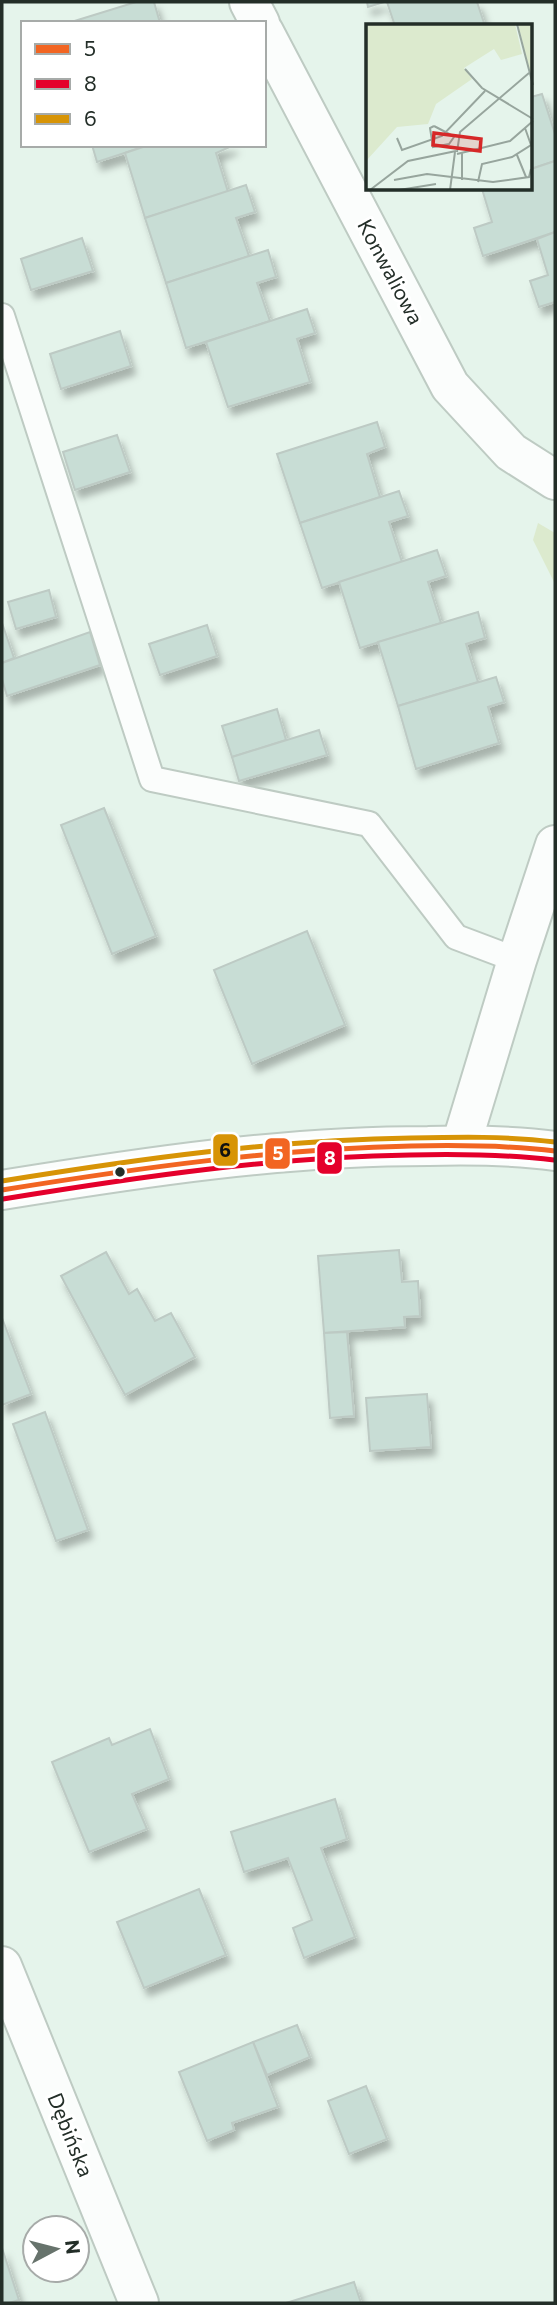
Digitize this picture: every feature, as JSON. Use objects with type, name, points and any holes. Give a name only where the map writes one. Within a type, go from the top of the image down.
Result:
[{"type":"street","points":[[248,2],[259,21]]},
{"type":"street","name":"Konwaliowa","points":[[266,36],[450,386],[511,452],[555,480]]},
{"type":"street","points":[[461,1146],[555,845]]},
{"type":"street","points":[[2,1190],[185,1161],[256,1153],[374,1146],[515,1146],[555,1150]]},
{"type":"street","name":"Dębińska","points":[[2,1966],[139,2303]]},
{"type":"lane","points":[[2,316],[152,779],[369,824],[456,937],[517,960]]},
{"type":"green space","points":[[538,523],[555,533],[555,584],[533,540]]},
{"type":"building","points":[[136,2],[154,2],[159,21],[74,21]]},
{"type":"building","points":[[367,2],[384,2],[368,7]]},
{"type":"building","points":[[387,2],[477,2],[484,24],[394,24]]},
{"type":"building","points":[[542,94],[555,134],[555,161],[532,169],[532,97]]},
{"type":"building","points":[[93,147],[143,147],[97,162]]},
{"type":"building","points":[[143,147],[230,147],[216,153],[228,192],[145,218],[125,153]]},
{"type":"building","points":[[555,161],[555,232],[483,256],[474,228],[492,222],[483,191],[532,191],[532,169]]},
{"type":"building","points":[[246,185],[255,212],[236,218],[249,256],[166,283],[145,218]]},
{"type":"building","points":[[555,232],[555,302],[539,307],[530,281],[548,275],[537,239]]},
{"type":"building","points":[[82,238],[93,271],[31,290],[21,259]]},
{"type":"building","points":[[268,250],[276,277],[257,283],[270,321],[186,348],[166,283]]},
{"type":"building","points":[[307,309],[315,333],[297,339],[310,382],[228,407],[206,342]]},
{"type":"building","points":[[120,331],[131,366],[61,389],[50,354]]},
{"type":"building","points":[[377,422],[385,447],[367,454],[380,497],[300,523],[277,454]]},
{"type":"building","points":[[117,435],[130,472],[75,490],[63,452]]},
{"type":"building","points":[[399,491],[408,516],[389,522],[402,562],[322,588],[300,523]]},
{"type":"building","points":[[437,550],[446,576],[428,582],[441,623],[360,648],[339,582]]},
{"type":"building","points":[[49,590],[56,617],[16,629],[8,602]]},
{"type":"building","points":[[478,612],[485,638],[466,644],[478,682],[398,706],[378,642]]},
{"type":"building","points":[[2,623],[14,658],[2,663]]},
{"type":"building","points":[[207,625],[217,656],[160,675],[149,644]]},
{"type":"building","points":[[90,632],[100,665],[7,696],[2,679],[2,663]]},
{"type":"building","points":[[496,677],[504,702],[488,707],[499,743],[416,769],[398,706]]},
{"type":"building","points":[[277,709],[286,740],[232,757],[222,726]]},
{"type":"building","points":[[319,730],[327,755],[239,781],[232,757]]},
{"type":"building","points":[[104,808],[156,936],[112,954],[61,825]]},
{"type":"building","points":[[307,931],[345,1025],[252,1064],[214,970]]},
{"type":"building","points":[[399,1250],[402,1282],[418,1281],[420,1316],[404,1317],[405,1327],[324,1333],[318,1256]]},
{"type":"building","points":[[106,1252],[129,1294],[137,1289],[155,1321],[171,1313],[195,1357],[125,1395],[61,1276]]},
{"type":"building","points":[[2,1318],[31,1394],[2,1405]]},
{"type":"building","points":[[347,1332],[354,1416],[330,1418],[324,1333]]},
{"type":"building","points":[[427,1394],[431,1447],[370,1451],[366,1398]]},
{"type":"building","points":[[45,1412],[88,1530],[56,1541],[13,1424]]},
{"type":"building","points":[[150,1729],[169,1779],[132,1794],[147,1829],[89,1852],[52,1762],[109,1738],[112,1745]]},
{"type":"building","points":[[335,1799],[347,1839],[321,1848],[355,1937],[304,1958],[293,1928],[312,1920],[288,1858],[244,1872],[231,1832]]},
{"type":"building","points":[[199,1889],[226,1955],[144,1988],[117,1922]]},
{"type":"building","points":[[297,2025],[310,2057],[267,2075],[253,2042]]},
{"type":"building","points":[[253,2042],[278,2107],[232,2123],[234,2130],[207,2141],[179,2072]]},
{"type":"building","points":[[366,2086],[387,2139],[349,2154],[328,2101]]},
{"type":"building","points":[[2,2248],[19,2300],[9,2303],[2,2303]]},
{"type":"building","points":[[354,2282],[361,2303],[286,2303]]},
{"type":"transit line","name":"6","points":[[2,1181],[155,1158],[308,1142],[465,1137],[555,1142]]},
{"type":"transit line","name":"5","points":[[2,1190],[155,1167],[308,1151],[447,1146],[555,1151]]},
{"type":"transit line","name":"8","points":[[3,1199],[155,1176],[308,1160],[446,1155],[554,1160]]}]
